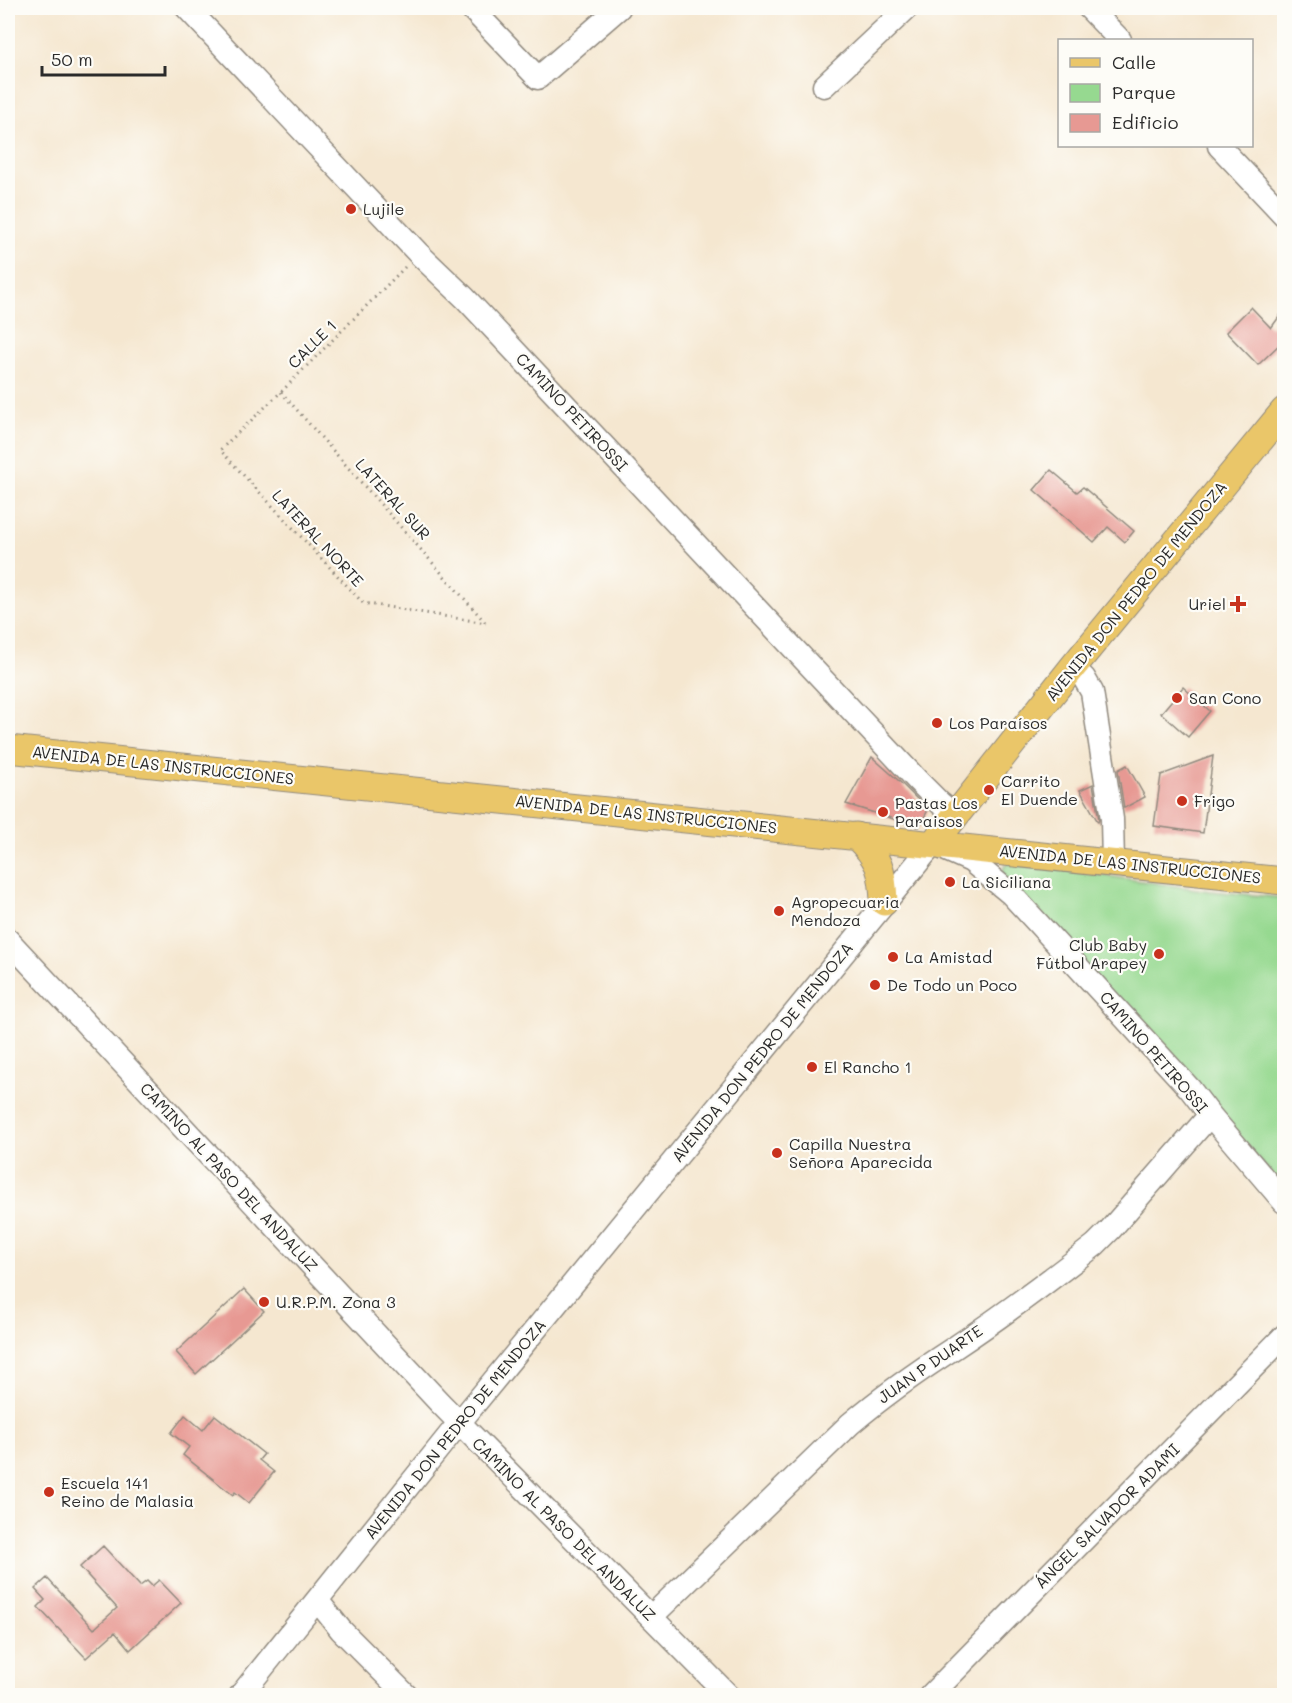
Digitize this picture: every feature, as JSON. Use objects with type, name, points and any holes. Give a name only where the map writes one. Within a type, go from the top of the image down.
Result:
[{"type":"main road","name":"AVENIDA DON PEDRO DE MENDOZA","points":[[933,844],[1073,667],[1284,411]]},
{"type":"main road","name":"AVENIDA DE LAS INSTRUCCIONES","points":[[8,749],[1284,881]]},
{"type":"main road","points":[[964,806],[971,816],[975,829],[991,849]]},
{"type":"main road","points":[[856,836],[873,852],[881,868],[884,902]]},
{"type":"street","name":"CAMINO PETIROSSI","points":[[187,8],[419,254],[465,298],[926,788],[964,806]]},
{"type":"street","points":[[471,8],[538,78],[619,8]]},
{"type":"street","points":[[824,86],[907,8]]},
{"type":"street","points":[[1089,8],[1119,39]]},
{"type":"street","points":[[1220,147],[1284,214]]},
{"type":"street","points":[[1073,667],[1084,678],[1092,692],[1112,819],[1113,862]]},
{"type":"street","name":"CAMINO PETIROSSI","points":[[933,844],[971,861],[1011,894],[1190,1089],[1284,1202]]},
{"type":"street","name":"AVENIDA DON PEDRO DE MENDOZA","points":[[240,1695],[459,1423],[933,844]]},
{"type":"street","name":"CAMINO AL PASO DEL ANDALUZ","points":[[8,940],[459,1423],[729,1695]]},
{"type":"street","name":"JUAN P DUARTE","points":[[651,1617],[874,1403],[973,1335],[1095,1245],[1210,1115]]},
{"type":"street","name":"ÁNGEL SALVADOR ADAMI","points":[[930,1695],[1284,1336]]},
{"type":"street","points":[[317,1600],[341,1629],[407,1695]]},
{"type":"path","name":"CALLE 1","points":[[220,450],[419,254]]},
{"type":"path","name":"LATERAL SUR","points":[[281,392],[486,623]]},
{"type":"path","name":"LATERAL NORTE","points":[[220,450],[363,603],[486,623]]},
{"type":"green space","points":[[1012,862],[1210,891],[1284,898],[1284,1188],[1002,875],[1004,866]]},
{"type":"building","points":[[1251,307],[1271,328],[1284,310],[1284,340],[1258,365],[1226,332]]},
{"type":"building","points":[[1051,470],[1077,492],[1083,487],[1134,531],[1125,542],[1108,527],[1094,542],[1034,490]]},
{"type":"building","points":[[1183,687],[1210,711],[1188,737],[1161,713]]},
{"type":"building","name":"Frigo","points":[[1213,756],[1203,833],[1154,826],[1161,775]]},
{"type":"building","points":[[872,757],[928,810],[919,827],[846,804]]},
{"type":"building","points":[[1127,765],[1145,797],[1124,808],[1118,770]]},
{"type":"building","points":[[1093,784],[1099,820],[1098,822],[1080,790]]},
{"type":"building","points":[[244,1289],[264,1311],[196,1374],[176,1352]]},
{"type":"building","points":[[185,1415],[203,1430],[215,1415],[264,1454],[259,1460],[274,1472],[249,1503],[235,1492],[233,1495],[183,1455],[189,1447],[171,1433]]},
{"type":"building","points":[[103,1546],[140,1586],[147,1581],[152,1586],[159,1580],[181,1603],[130,1650],[115,1632],[86,1658],[38,1607],[45,1600],[35,1589],[47,1578],[94,1629],[117,1608],[80,1567]]},
{"type":"place","name":"Lujile","points":[[351,209]]},
{"type":"place","name":"Uriel","points":[[1238,604]]},
{"type":"place","name":"San Cono","points":[[1177,698]]},
{"type":"place","name":"Los Paraísos","points":[[937,723]]},
{"type":"place","name":"Carrito El Duende","points":[[989,790]]},
{"type":"place","name":"Frigo","points":[[1182,801]]},
{"type":"place","name":"Pastas Los Paraisos","points":[[883,812]]},
{"type":"place","name":"La Siciliana","points":[[950,882]]},
{"type":"place","name":"Agropecuaria Mendoza","points":[[779,911]]},
{"type":"place","name":"Club Baby Fútbol Arapey","points":[[1159,954]]},
{"type":"place","name":"La Amistad","points":[[893,957]]},
{"type":"place","name":"De Todo un Poco","points":[[875,985]]},
{"type":"place","name":"El Rancho 1","points":[[812,1067]]},
{"type":"place","name":"Capilla Nuestra Señora Aparecida","points":[[777,1153]]},
{"type":"place","name":"U.R.P.M. Zona 3","points":[[264,1302]]},
{"type":"place","name":"Escuela 141 Reino de Malasia","points":[[49,1492]]}]
